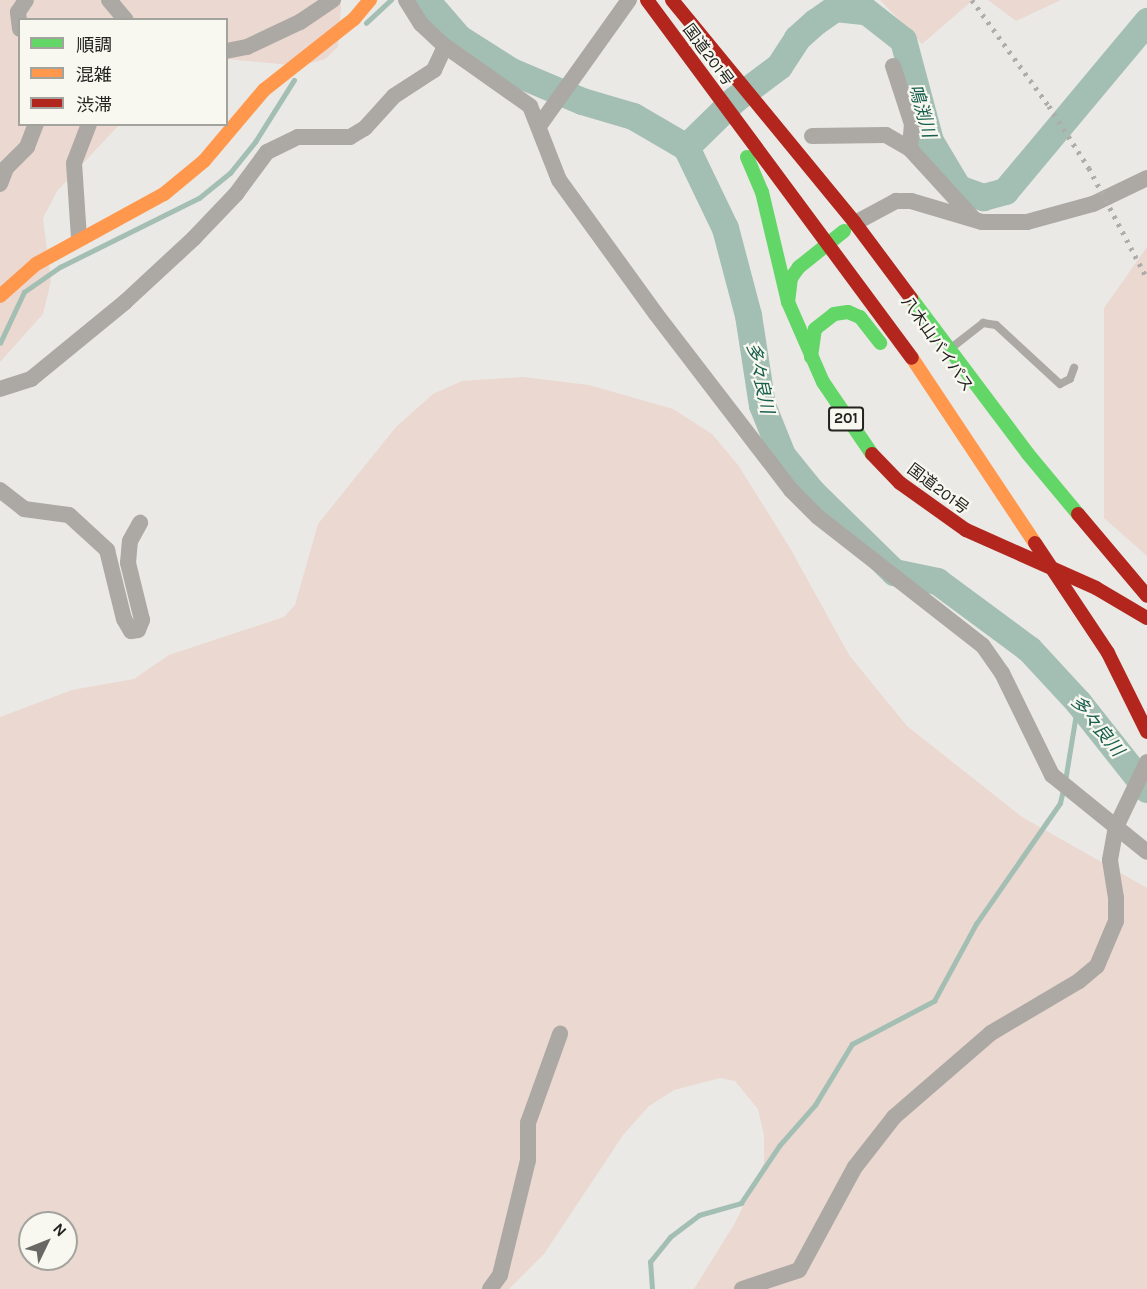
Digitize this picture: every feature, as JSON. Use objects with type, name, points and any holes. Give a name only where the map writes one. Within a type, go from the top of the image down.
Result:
[{"type":"main road","points":[[0,296],[36,264],[79,238],[164,194],[204,161],[264,90],[354,19],[369,0]]},
{"type":"main road","name":"国道201号","points":[[647,0],[733,115],[733,134],[755,168],[788,302],[811,357],[863,444],[900,483],[966,530],[1096,588],[1147,618]]},
{"type":"main road","name":"国道201号","points":[[672,0],[750,101]]},
{"type":"main road","points":[[750,101],[797,176]]},
{"type":"main road","points":[[750,101],[855,223],[1028,454],[1147,596]]},
{"type":"main road","name":"八木山バイパス","points":[[733,115],[952,419],[1108,653],[1147,732]]},
{"type":"main road","points":[[788,302],[791,278],[826,243],[836,229],[855,223]]},
{"type":"main road","name":"八木山バイパス","points":[[836,229],[993,453]]},
{"type":"main road","points":[[811,357],[815,329],[834,314],[848,312],[871,329],[891,358]]},
{"type":"main road","points":[[905,376],[952,419]]},
{"type":"main road","points":[[1067,557],[1105,613]]},
{"type":"main road","points":[[1034,560],[1090,564],[1113,557]]},
{"type":"main road","points":[[1096,588],[1107,582],[1113,557]]},
{"type":"street","points":[[19,18],[18,12],[26,0]]},
{"type":"street","points":[[109,0],[124,18]]},
{"type":"street","points":[[228,51],[247,47],[300,22],[333,0]]},
{"type":"street","points":[[539,126],[629,0]]},
{"type":"street","points":[[408,4],[421,24],[445,46],[530,106],[559,180],[585,219],[791,490],[818,517],[983,646],[1002,673],[1041,756],[1059,783],[1075,792],[1147,852]]},
{"type":"street","points":[[7,388],[31,379],[116,309],[194,238],[236,195],[267,152],[298,136],[350,137],[365,128],[393,96],[434,70],[445,46]]},
{"type":"street","points":[[893,66],[912,124],[910,149]]},
{"type":"street","points":[[0,184],[6,168],[27,147],[35,126]]},
{"type":"street","points":[[79,238],[74,163],[88,126]]},
{"type":"street","points":[[812,136],[886,135],[910,149],[975,219]]},
{"type":"street","points":[[855,223],[896,201],[912,201],[975,219],[1026,222],[1060,214],[1147,178]]},
{"type":"street","points":[[0,490],[24,509],[69,515],[106,550],[124,620],[131,631],[138,630],[142,620],[128,563],[130,541],[140,523]]},
{"type":"street","points":[[742,1289],[799,1270],[855,1167],[894,1117],[991,1033],[1079,981],[1097,966],[1116,921],[1116,898],[1110,860],[1116,827],[1134,784],[1147,762]]},
{"type":"street","points":[[490,1289],[500,1275],[528,1160],[528,1122],[560,1034]]},
{"type":"lane","points":[[950,349],[983,323],[996,325],[1060,384],[1070,379],[1074,368]]},
{"type":"shaded area","points":[[0,0],[340,0],[338,47],[325,59],[300,66],[228,59],[228,18],[18,18],[18,126],[118,126],[57,191],[43,218],[51,281],[43,314],[0,362]]},
{"type":"shaded area","points":[[880,0],[973,0],[922,44]]},
{"type":"shaded area","points":[[988,0],[1061,0],[1016,21]]},
{"type":"shaded area","points":[[1147,247],[1147,556],[1104,518],[1104,308]]},
{"type":"shaded area","points":[[523,377],[589,385],[673,409],[712,434],[738,465],[790,548],[849,655],[907,726],[1022,817],[1147,888],[1147,1289],[694,1289],[735,1223],[764,1163],[764,1135],[758,1109],[735,1081],[720,1078],[674,1090],[649,1106],[623,1135],[544,1254],[509,1289],[0,1289],[0,717],[72,690],[134,679],[169,655],[284,617],[295,605],[318,524],[396,427],[433,394],[462,381]]},
{"type":"waterway","points":[[366,23],[391,0]]},
{"type":"waterway","name":"多々良川","points":[[426,0],[459,38],[511,71],[582,101],[633,116],[686,147],[725,228],[748,315],[762,405],[782,455],[812,492],[894,572],[937,581],[1029,649],[1078,702],[1147,789]]},
{"type":"waterway","name":"鳴渕川","points":[[686,147],[735,99],[779,66],[797,38],[815,22],[835,8],[866,11],[903,40],[930,141],[958,188],[983,197],[1005,191],[1147,21]]},
{"type":"waterway","points":[[0,343],[24,292],[60,267],[199,198],[230,173],[255,142],[294,80]]},
{"type":"waterway","points":[[1065,781],[1078,702]]},
{"type":"waterway","points":[[652,1289],[650,1262],[670,1237],[699,1215],[741,1203],[779,1146],[815,1105],[852,1044],[934,1001],[976,924],[1060,803],[1063,790]]},
{"type":"railway","points":[[972,0],[1049,106],[1089,168],[1147,278]]},
{"type":"traffic: fast","points":[[747,157],[762,192],[788,302]]},
{"type":"traffic: fast","points":[[844,231],[799,267],[791,278],[788,302],[823,382],[872,454]]},
{"type":"traffic: fast","points":[[911,298],[1028,454],[1078,514]]},
{"type":"traffic: fast","points":[[811,357],[815,329],[834,314],[848,312],[860,317],[880,343]]},
{"type":"traffic: slow","points":[[0,296],[36,264],[164,194],[204,161],[264,90],[354,19],[370,0]]},
{"type":"traffic: slow","points":[[912,358],[1035,543]]},
{"type":"traffic: jam","points":[[647,0],[912,358]]},
{"type":"traffic: jam","points":[[672,0],[855,223],[911,298]]},
{"type":"traffic: jam","points":[[872,454],[900,483],[966,530],[1096,588],[1147,618]]},
{"type":"traffic: jam","points":[[1078,514],[1147,596]]},
{"type":"traffic: jam","points":[[1035,543],[1108,653],[1147,732]]}]
